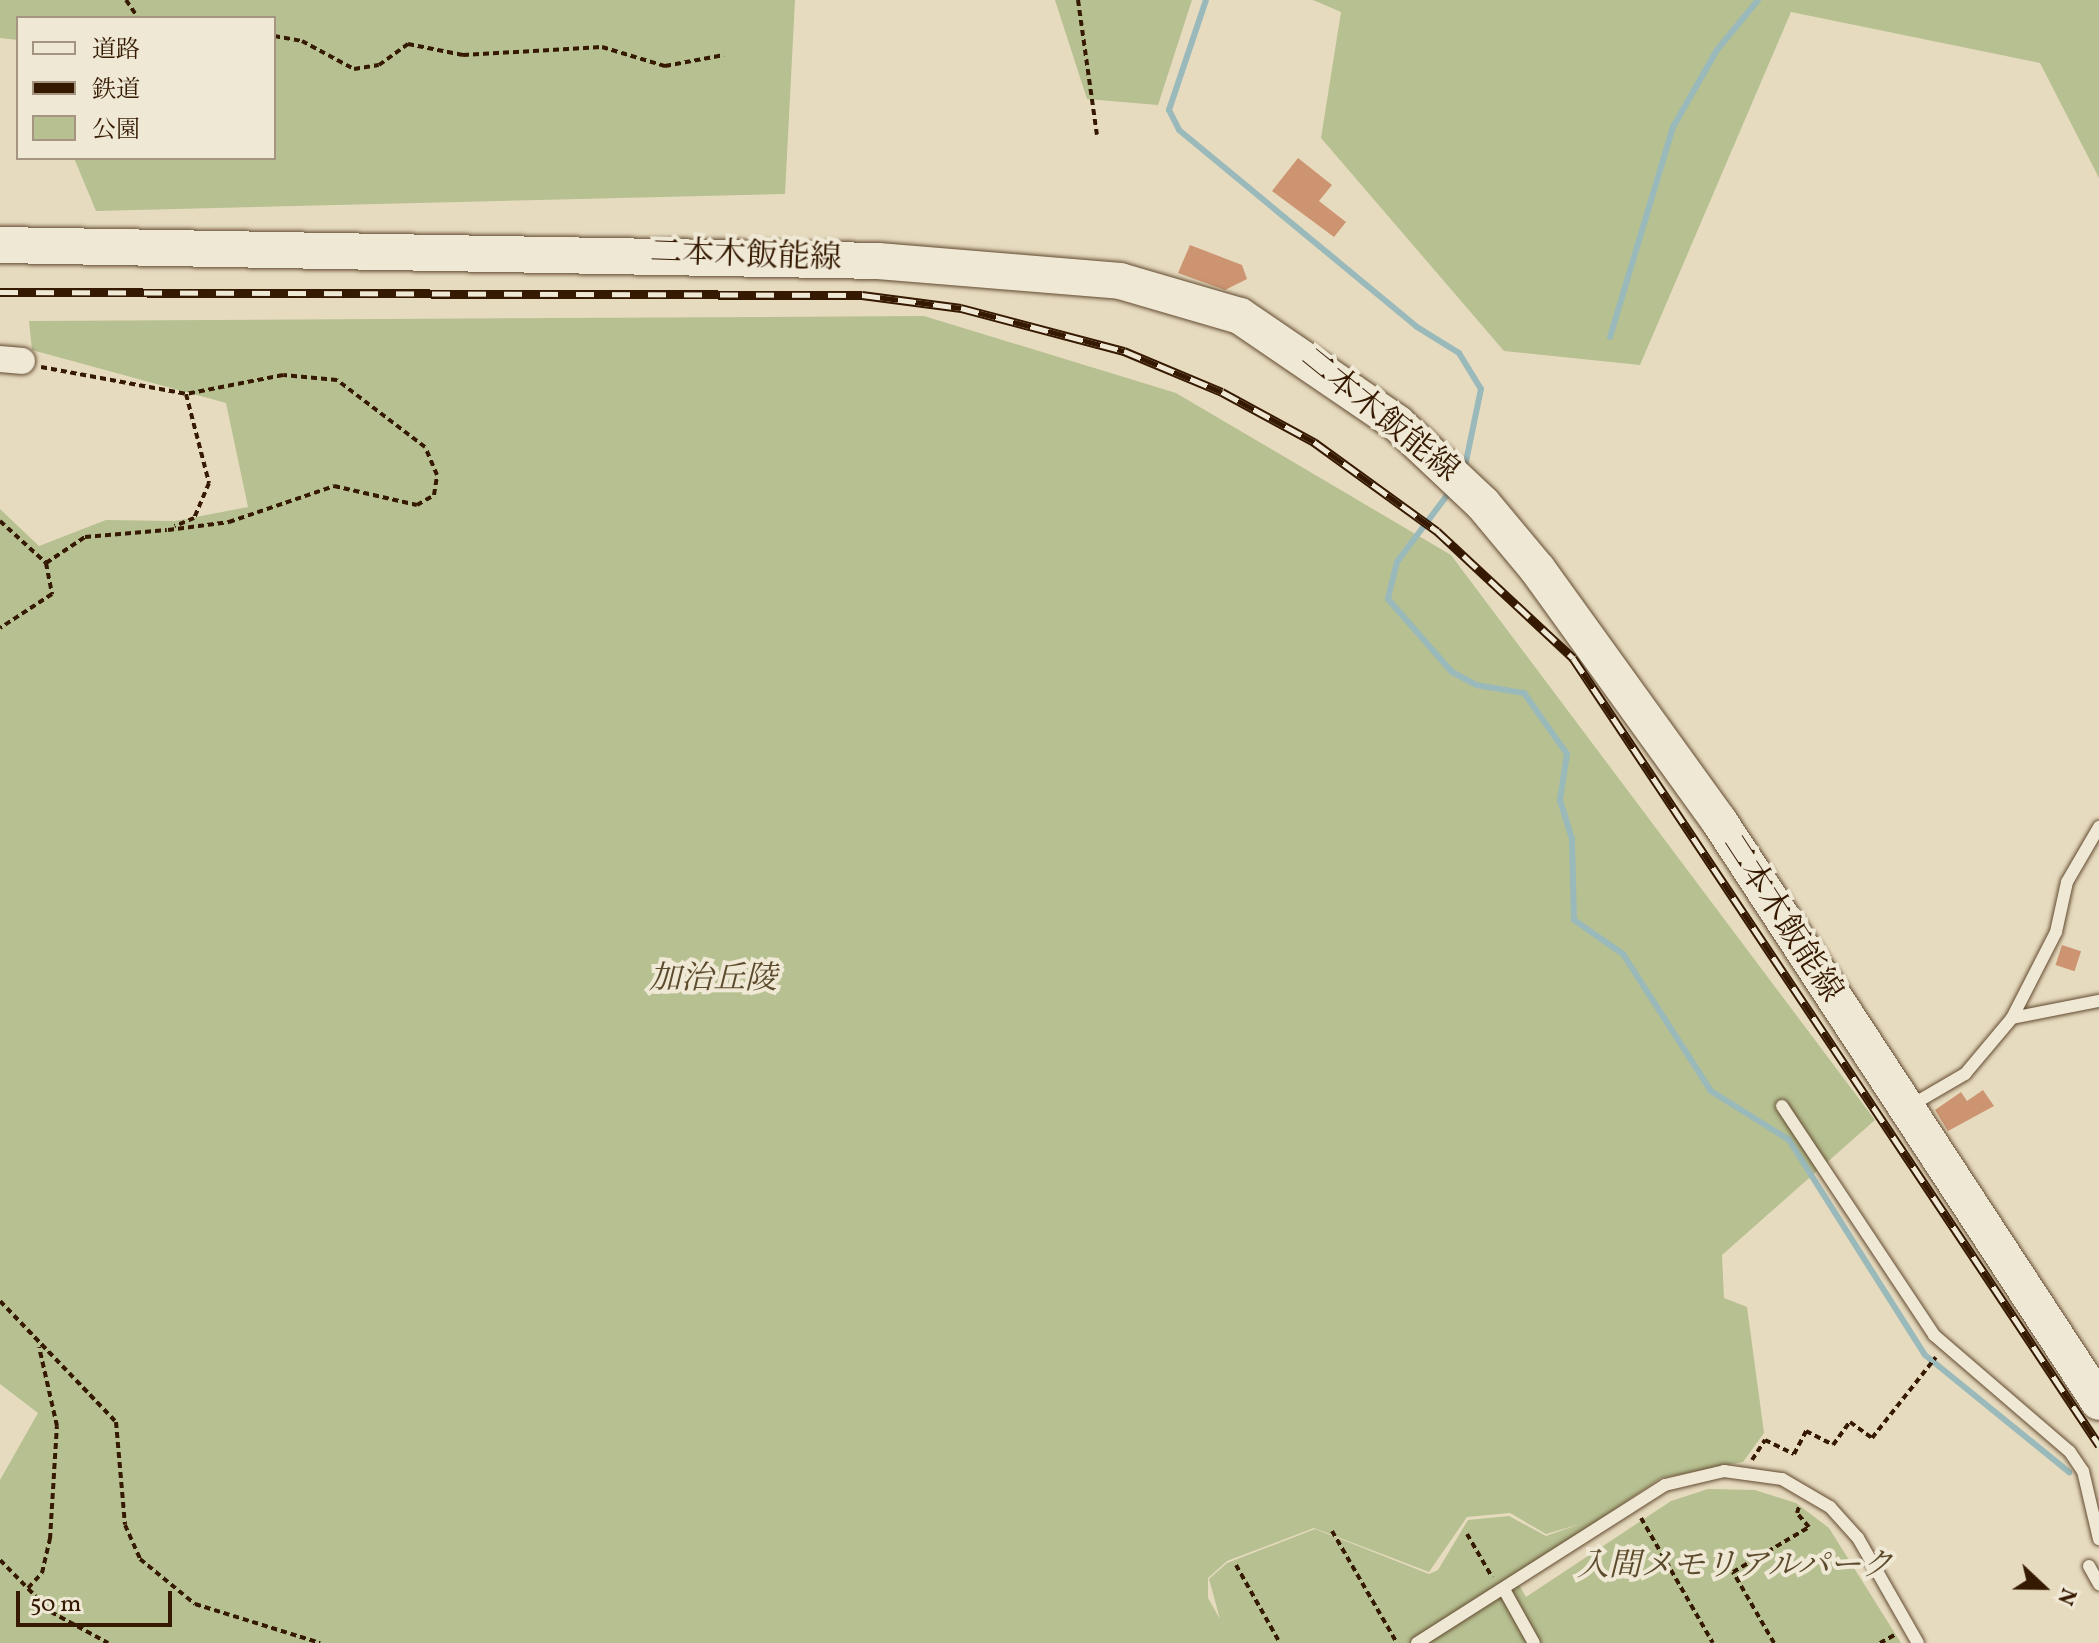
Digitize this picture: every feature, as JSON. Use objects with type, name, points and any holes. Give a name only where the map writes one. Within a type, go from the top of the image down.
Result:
[{"type":"main road","name":"二本木飯能線","points":[[0,245],[658,253],[1120,281],[1201,301],[1280,339],[1348,384],[1458,479],[1659,736],[2099,1402]]},
{"type":"lane","points":[[1903,1109],[1965,1074],[2012,1018],[2056,932],[2067,882],[2099,827]]},
{"type":"lane","points":[[2012,1018],[2099,1001]]},
{"type":"lane","points":[[1782,1106],[1934,1335],[2070,1452],[2083,1471],[2099,1539]]},
{"type":"lane","points":[[1417,1643],[1504,1594],[1665,1485],[1700,1473],[1745,1472],[1782,1479],[1830,1507],[1866,1550],[1918,1643]]},
{"type":"lane","points":[[2089,1566],[2099,1584]]},
{"type":"lane","points":[[1504,1594],[1534,1643]]},
{"type":"path","points":[[1078,0],[1097,135]]},
{"type":"path","points":[[276,36],[302,41],[354,69],[379,65],[408,44],[463,55],[602,47],[665,66],[724,55]]},
{"type":"path","points":[[11,360],[186,394],[283,375],[337,380],[425,447],[437,475],[434,495],[417,505],[334,486],[229,522],[85,537],[46,563]]},
{"type":"path","points":[[168,530],[194,518],[209,483],[186,394]]},
{"type":"path","points":[[0,521],[46,563],[47,602],[0,628]]},
{"type":"path","points":[[0,1301],[116,1422],[125,1525],[140,1559],[195,1604],[320,1643]]},
{"type":"path","points":[[28,1588],[42,1573],[50,1539],[57,1426],[39,1345]]},
{"type":"path","points":[[1749,1464],[1765,1440],[1794,1454],[1806,1431],[1833,1445],[1850,1422],[1872,1438],[1937,1355]]},
{"type":"path","points":[[1774,1643],[1733,1572],[1809,1527],[1797,1513],[1801,1502]]},
{"type":"path","points":[[1640,1516],[1713,1643]]},
{"type":"path","points":[[1332,1531],[1397,1643]]},
{"type":"path","points":[[1467,1534],[1504,1594]]},
{"type":"path","points":[[0,1560],[51,1612],[108,1643]]},
{"type":"path","points":[[1236,1565],[1280,1643]]},
{"type":"green space","points":[[0,0],[795,0],[785,194],[96,211],[75,160],[276,160],[276,16],[16,16],[16,40],[0,38]]},
{"type":"green space","points":[[1055,0],[1192,0],[1158,105],[1087,99]]},
{"type":"green space","points":[[1313,0],[2099,0],[2099,178],[2040,63],[1791,12],[1640,365],[1504,351],[1321,138],[1341,12]]},
{"type":"green space","name":"加治丘陵","points":[[924,316],[1176,393],[1451,555],[1875,1120],[1722,1255],[1724,1298],[1747,1307],[1764,1433],[1743,1462],[1661,1478],[1514,1577],[1526,1597],[1671,1501],[1708,1489],[1755,1490],[1796,1503],[1829,1528],[1901,1643],[0,1643],[0,1480],[38,1413],[0,1384],[0,509],[39,546],[106,520],[175,521],[248,507],[226,403],[32,350],[29,321]],"holes":[[[1510,1513],[1546,1534],[1580,1524],[1546,1536],[1509,1516],[1468,1520],[1438,1570],[1429,1574],[1315,1529],[1227,1563],[1209,1579],[1220,1619],[1208,1598],[1208,1578],[1227,1561],[1314,1528],[1429,1572],[1467,1517]]]},
{"type":"building","points":[[1298,158],[1332,185],[1319,201],[1346,222],[1334,237],[1272,191]]},
{"type":"building","points":[[1190,245],[1242,265],[1247,279],[1225,290],[1178,273]]},
{"type":"building","points":[[2062,945],[2081,951],[2075,971],[2056,965]]},
{"type":"building","points":[[1983,1090],[1994,1106],[1948,1131],[1935,1110],[1961,1092],[1967,1101]]},
{"type":"waterway","points":[[1206,0],[1169,110],[1179,130],[1417,327],[1459,353],[1481,389],[1464,471]]},
{"type":"waterway","points":[[1610,337],[1673,127],[1717,50],[1758,0]]},
{"type":"waterway","points":[[1451,490],[1397,562],[1388,599],[1452,672],[1476,685],[1524,693],[1567,754],[1560,800],[1572,839],[1574,920],[1623,954],[1711,1091],[1789,1140],[1925,1355],[2069,1472]]},
{"type":"railway","points":[[0,292],[862,295],[961,308],[1124,351],[1222,392],[1314,442],[1437,531],[1573,658],[2099,1445]]},
{"type":"park label","name":"入間メモリアルパーク","points":[[1735,1567]]}]
